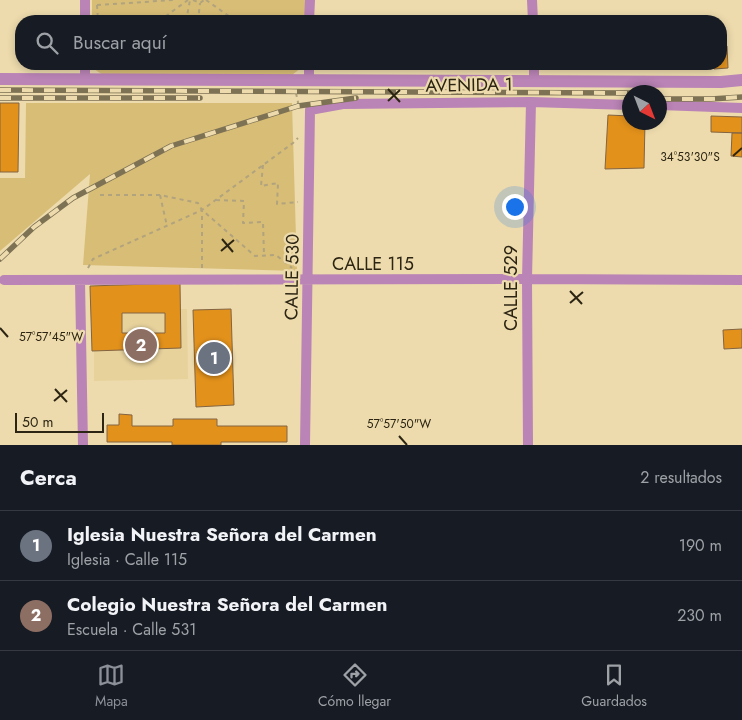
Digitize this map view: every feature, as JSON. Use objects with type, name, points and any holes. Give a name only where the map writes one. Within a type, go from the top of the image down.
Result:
[{"type":"street","points":[[85,0],[85,15]]},
{"type":"street","points":[[310,0],[310,15]]},
{"type":"street","points":[[532,0],[533,15]]},
{"type":"street","points":[[85,70],[85,80]]},
{"type":"street","points":[[309,70],[309,81]]},
{"type":"street","points":[[534,70],[534,82]]},
{"type":"street","name":"AVENIDA 1","points":[[0,79],[534,82],[722,82],[742,80]]},
{"type":"street","name":"AVENIDA 1","points":[[310,110],[343,104],[531,102],[622,105]]},
{"type":"street","name":"CALLE 529","points":[[528,445],[527,279],[531,102]]},
{"type":"street","points":[[667,105],[742,108]]},
{"type":"street","name":"CALLE 530","points":[[306,445],[310,110]]},
{"type":"street","name":"CALLE 115","points":[[4,280],[742,280]]},
{"type":"street","points":[[80,281],[83,445]]},
{"type":"path","points":[[97,0],[98,15]]},
{"type":"path","points":[[97,6],[174,0]]},
{"type":"path","points":[[187,15],[190,0]]},
{"type":"path","points":[[168,15],[190,0],[200,2],[205,0],[227,15]]},
{"type":"path","points":[[199,15],[200,2]]},
{"type":"path","points":[[80,281],[93,259],[202,210],[293,143],[300,135]]},
{"type":"path","points":[[263,165],[261,186],[278,183],[277,204],[309,202]]},
{"type":"path","points":[[100,195],[160,195],[198,203],[202,210],[255,256],[276,255],[308,280]]},
{"type":"path","points":[[160,195],[166,226]]},
{"type":"path","points":[[216,200],[244,201],[244,223],[263,222],[264,255]]},
{"type":"path","points":[[202,210],[202,281]]},
{"type":"shaded area","points":[[92,0],[305,0],[305,15],[92,15]]},
{"type":"shaded area","points":[[298,70],[292,75],[102,74],[97,71]]},
{"type":"shaded area","points":[[26,103],[292,103],[297,271],[83,265],[90,174],[0,251],[0,178],[25,178]]},
{"type":"shaded area","points":[[180,283],[180,309],[187,309],[188,379],[94,381],[90,286]]},
{"type":"building","points":[[0,103],[19,103],[18,172],[0,172]]},
{"type":"building","points":[[608,115],[622,116],[622,130],[645,130],[644,168],[605,169]]},
{"type":"building","points":[[711,116],[742,117],[742,133],[711,132]]},
{"type":"building","points":[[732,133],[742,133],[742,157],[731,156]]},
{"type":"building","points":[[180,283],[181,348],[92,351],[90,286]],"holes":[[[122,313],[165,313],[165,333],[122,333]]]},
{"type":"building","points":[[231,309],[234,405],[196,407],[193,310]]},
{"type":"building","points":[[742,329],[742,348],[724,349],[723,330]]},
{"type":"building","points":[[119,414],[132,415],[132,426],[173,426],[173,419],[217,419],[217,426],[287,426],[287,442],[221,442],[221,445],[172,445],[172,442],[107,442],[107,425],[119,425]]},
{"type":"railway","points":[[0,90],[622,93]]},
{"type":"railway","points":[[667,99],[742,97]]},
{"type":"railway","points":[[0,98],[200,98]]},
{"type":"railway","points":[[0,259],[34,227],[73,198],[171,146],[298,106],[356,98]]},
{"type":"place","name":"Colegio Nuestra Señora del Carmen","points":[[141,345]]},
{"type":"place","name":"Iglesia Nuestra Señora del Carmen","points":[[214,358]]}]
